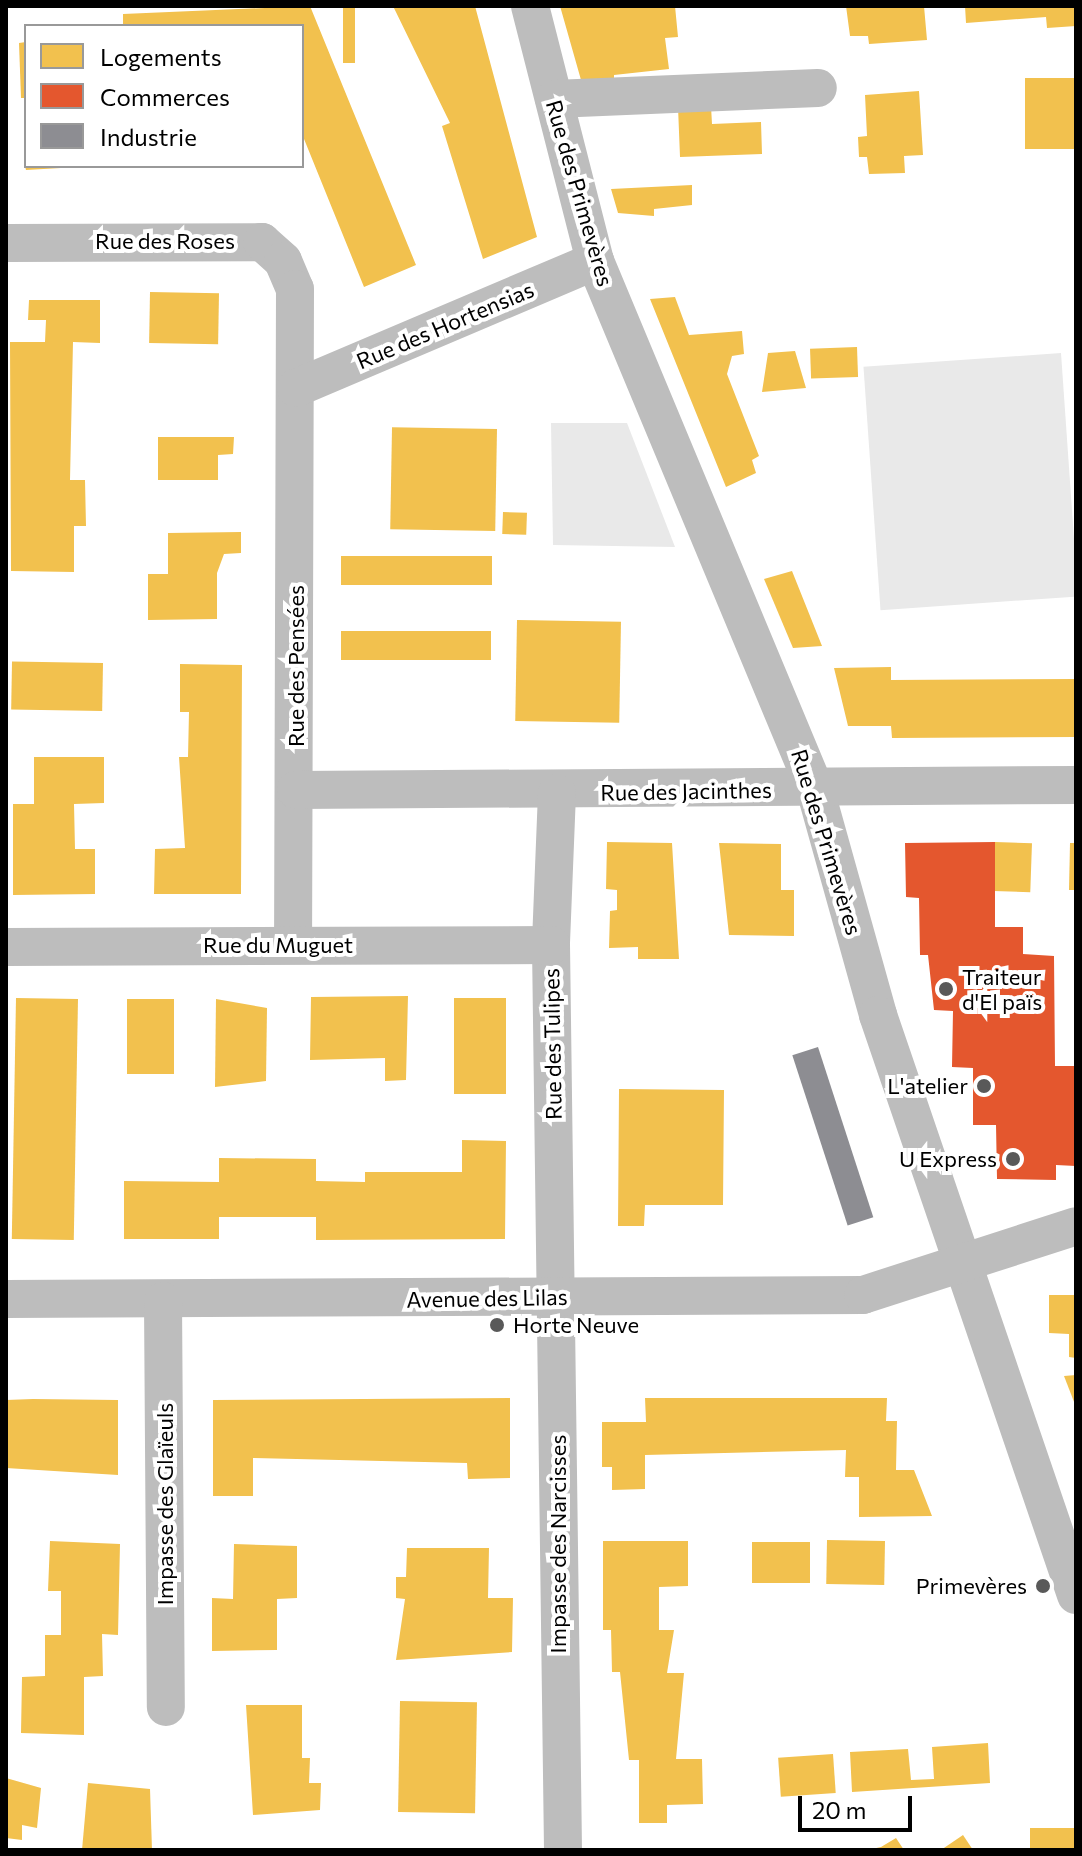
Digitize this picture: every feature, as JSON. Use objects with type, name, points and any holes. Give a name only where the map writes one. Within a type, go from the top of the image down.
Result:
[{"type":"street","name":"Rue des Primevères","points":[[530,6],[595,261],[815,789],[878,1015],[1076,1595]]},
{"type":"street","points":[[554,99],[818,88]]},
{"type":"street","name":"Rue des Roses","points":[[6,243],[262,242],[283,261],[295,289],[296,388]]},
{"type":"street","name":"Rue des Hortensias","points":[[296,388],[595,261]]},
{"type":"street","name":"Rue des Pensées","points":[[293,944],[296,388]]},
{"type":"street","name":"Rue des Jacinthes","points":[[296,790],[557,793],[1076,785]]},
{"type":"street","name":"Rue des Tulipes","points":[[555,1296],[551,945],[557,793]]},
{"type":"street","name":"Rue du Muguet","points":[[6,947],[551,945]]},
{"type":"street","name":"Avenue des Lilas","points":[[6,1299],[163,1301],[863,1295],[1076,1226]]},
{"type":"street","name":"Impasse des Narcisses","points":[[555,1296],[559,1792],[563,1850]]},
{"type":"street","name":"Impasse des Glaïeuls","points":[[163,1301],[166,1707]]},
{"type":"shaded area","points":[[1061,353],[1076,597],[881,610],[863,367]]},
{"type":"shaded area","points":[[551,423],[627,423],[675,547],[553,545]]},
{"type":"building: Logements","points":[[310,6],[416,265],[364,287],[304,139],[304,24],[123,24],[123,14]]},
{"type":"building: Logements","points":[[343,6],[355,6],[355,63],[343,63]]},
{"type":"building: Logements","points":[[393,6],[475,6],[537,237],[483,259],[442,126],[450,123]]},
{"type":"building: Logements","points":[[560,6],[675,6],[678,37],[665,38],[669,69],[614,75],[614,86],[583,87]]},
{"type":"building: Logements","points":[[846,6],[924,6],[927,40],[869,44],[868,36],[850,36]]},
{"type":"building: Logements","points":[[965,6],[1076,6],[1076,26],[1047,28],[1046,17],[966,23]]},
{"type":"building: Logements","points":[[24,42],[24,98],[21,98],[19,43]]},
{"type":"building: Logements","points":[[1025,78],[1076,78],[1076,149],[1025,149]]},
{"type":"building: Logements","points":[[919,91],[923,155],[904,156],[905,173],[869,174],[867,157],[859,157],[858,137],[867,136],[865,95]]},
{"type":"building: Logements","points":[[711,106],[712,124],[761,122],[762,154],[680,157],[678,107]]},
{"type":"building: Logements","points":[[692,185],[692,205],[654,209],[654,216],[618,213],[611,189]]},
{"type":"building: Logements","points":[[150,292],[219,293],[218,344],[149,343]]},
{"type":"building: Logements","points":[[675,297],[689,335],[742,331],[744,354],[732,356],[727,374],[759,456],[752,460],[756,473],[726,487],[650,299]]},
{"type":"building: Logements","points":[[29,300],[100,300],[100,343],[73,342],[70,480],[85,480],[86,526],[74,526],[74,572],[11,571],[10,342],[45,342],[46,320],[28,320]]},
{"type":"building: Logements","points":[[857,347],[858,377],[811,379],[810,349]]},
{"type":"building: Logements","points":[[795,351],[806,388],[762,392],[768,353]]},
{"type":"building: Logements","points":[[392,427],[497,429],[495,531],[390,529]]},
{"type":"building: Logements","points":[[158,437],[234,437],[233,454],[218,455],[218,480],[158,480]]},
{"type":"building: Logements","points":[[503,512],[527,513],[526,535],[502,534]]},
{"type":"building: Logements","points":[[241,532],[241,553],[224,554],[217,573],[217,619],[148,620],[148,574],[168,574],[168,533]]},
{"type":"building: Logements","points":[[341,556],[492,556],[492,585],[341,585]]},
{"type":"building: Logements","points":[[792,571],[822,646],[793,648],[764,579]]},
{"type":"building: Logements","points":[[517,620],[621,622],[619,723],[515,721]]},
{"type":"building: Logements","points":[[341,631],[491,631],[491,660],[341,660]]},
{"type":"building: Logements","points":[[12,661],[103,663],[102,711],[11,709]]},
{"type":"building: Logements","points":[[180,664],[242,665],[241,894],[154,894],[155,849],[185,848],[179,757],[188,757],[189,712],[180,712]]},
{"type":"building: Logements","points":[[891,667],[891,680],[1076,679],[1076,737],[892,738],[891,726],[848,726],[834,668]]},
{"type":"building: Logements","points":[[34,757],[104,757],[104,803],[74,804],[75,849],[95,849],[95,894],[13,895],[13,804],[34,804]]},
{"type":"building: Logements","points":[[607,842],[672,843],[679,959],[638,959],[638,947],[609,948],[610,911],[617,910],[617,890],[606,889]]},
{"type":"building: Logements","points":[[995,842],[1032,843],[1030,892],[993,891]]},
{"type":"building: Logements","points":[[719,843],[781,844],[781,890],[794,890],[794,936],[729,935]]},
{"type":"building: Logements","points":[[1070,843],[1076,843],[1076,890],[1069,890]]},
{"type":"building: Logements","points":[[408,996],[406,1080],[385,1081],[385,1058],[310,1060],[311,997]]},
{"type":"building: Logements","points":[[16,998],[78,999],[74,1240],[12,1239]]},
{"type":"building: Logements","points":[[454,998],[506,998],[506,1094],[454,1094]]},
{"type":"building: Logements","points":[[127,999],[174,999],[174,1074],[127,1074]]},
{"type":"building: Logements","points":[[216,999],[267,1008],[266,1081],[215,1087]]},
{"type":"building: Logements","points":[[619,1089],[724,1090],[723,1205],[645,1205],[644,1226],[618,1226]]},
{"type":"building: Logements","points":[[462,1140],[506,1141],[505,1239],[316,1240],[316,1217],[219,1217],[219,1239],[124,1239],[124,1181],[219,1182],[219,1158],[316,1159],[316,1181],[365,1182],[365,1172],[462,1172]]},
{"type":"building: Logements","points":[[1049,1295],[1076,1295],[1076,1358],[1069,1357],[1069,1334],[1049,1333]]},
{"type":"building: Logements","points":[[1076,1375],[1076,1407],[1064,1376]]},
{"type":"building: Logements","points":[[510,1398],[510,1478],[468,1479],[467,1463],[253,1458],[253,1496],[213,1496],[213,1400]]},
{"type":"building: Logements","points":[[645,1398],[887,1398],[886,1421],[897,1421],[896,1470],[914,1470],[932,1516],[859,1517],[859,1477],[845,1477],[846,1450],[645,1455],[645,1489],[612,1490],[612,1467],[602,1467],[602,1422],[646,1422]]},
{"type":"building: Logements","points":[[6,1400],[118,1400],[118,1475],[6,1468]]},
{"type":"building: Logements","points":[[827,1540],[885,1541],[884,1585],[826,1584]]},
{"type":"building: Logements","points":[[50,1541],[120,1544],[118,1635],[102,1634],[103,1676],[84,1677],[84,1735],[21,1733],[22,1677],[45,1676],[45,1635],[61,1635],[61,1591],[48,1591]]},
{"type":"building: Logements","points":[[603,1541],[688,1541],[688,1586],[659,1587],[659,1630],[674,1630],[667,1673],[684,1673],[676,1759],[702,1759],[703,1804],[667,1805],[667,1823],[639,1823],[639,1760],[629,1760],[620,1672],[612,1672],[611,1630],[603,1630]]},
{"type":"building: Logements","points":[[752,1542],[810,1542],[810,1583],[752,1583]]},
{"type":"building: Logements","points":[[234,1544],[297,1546],[297,1598],[277,1599],[277,1650],[212,1651],[212,1598],[233,1599]]},
{"type":"building: Logements","points":[[407,1548],[489,1548],[488,1598],[513,1598],[512,1652],[396,1660],[405,1599],[396,1598],[396,1577],[406,1577]]},
{"type":"building: Logements","points":[[400,1701],[477,1702],[475,1813],[398,1812]]},
{"type":"building: Logements","points":[[246,1705],[302,1705],[302,1758],[310,1758],[309,1783],[321,1783],[320,1810],[253,1815]]},
{"type":"building: Logements","points":[[988,1743],[990,1783],[852,1792],[850,1752],[908,1749],[911,1780],[934,1779],[932,1747]]},
{"type":"building: Logements","points":[[833,1754],[836,1793],[781,1797],[778,1758]]},
{"type":"building: Logements","points":[[6,1778],[41,1788],[37,1828],[22,1825],[22,1840],[6,1838]]},
{"type":"building: Logements","points":[[88,1783],[150,1789],[152,1850],[82,1850]]},
{"type":"building: Logements","points":[[1030,1828],[1076,1828],[1076,1850],[1030,1850]]},
{"type":"building: Logements","points":[[963,1835],[973,1850],[941,1850]]},
{"type":"building: Logements","points":[[896,1838],[904,1850],[867,1850],[881,1847]]},
{"type":"building: Commerces","points":[[995,842],[995,927],[1023,927],[1023,954],[1054,956],[1055,1066],[1076,1066],[1076,1166],[1056,1165],[1056,1180],[997,1179],[996,1125],[973,1125],[973,1068],[952,1067],[953,1011],[934,1010],[928,955],[920,955],[919,898],[906,897],[905,843]]},
{"type":"building: Industrie","points":[[818,1047],[873,1217],[848,1226],[792,1055]]},
{"type":"place","name":"Traiteur d'El païs","points":[[946,989]]},
{"type":"place","name":"L'atelier","points":[[984,1086]]},
{"type":"place","name":"U Express","points":[[1013,1159]]},
{"type":"place","name":"Horte Neuve","points":[[497,1325]]},
{"type":"place","name":"Primevères","points":[[1043,1586]]}]
